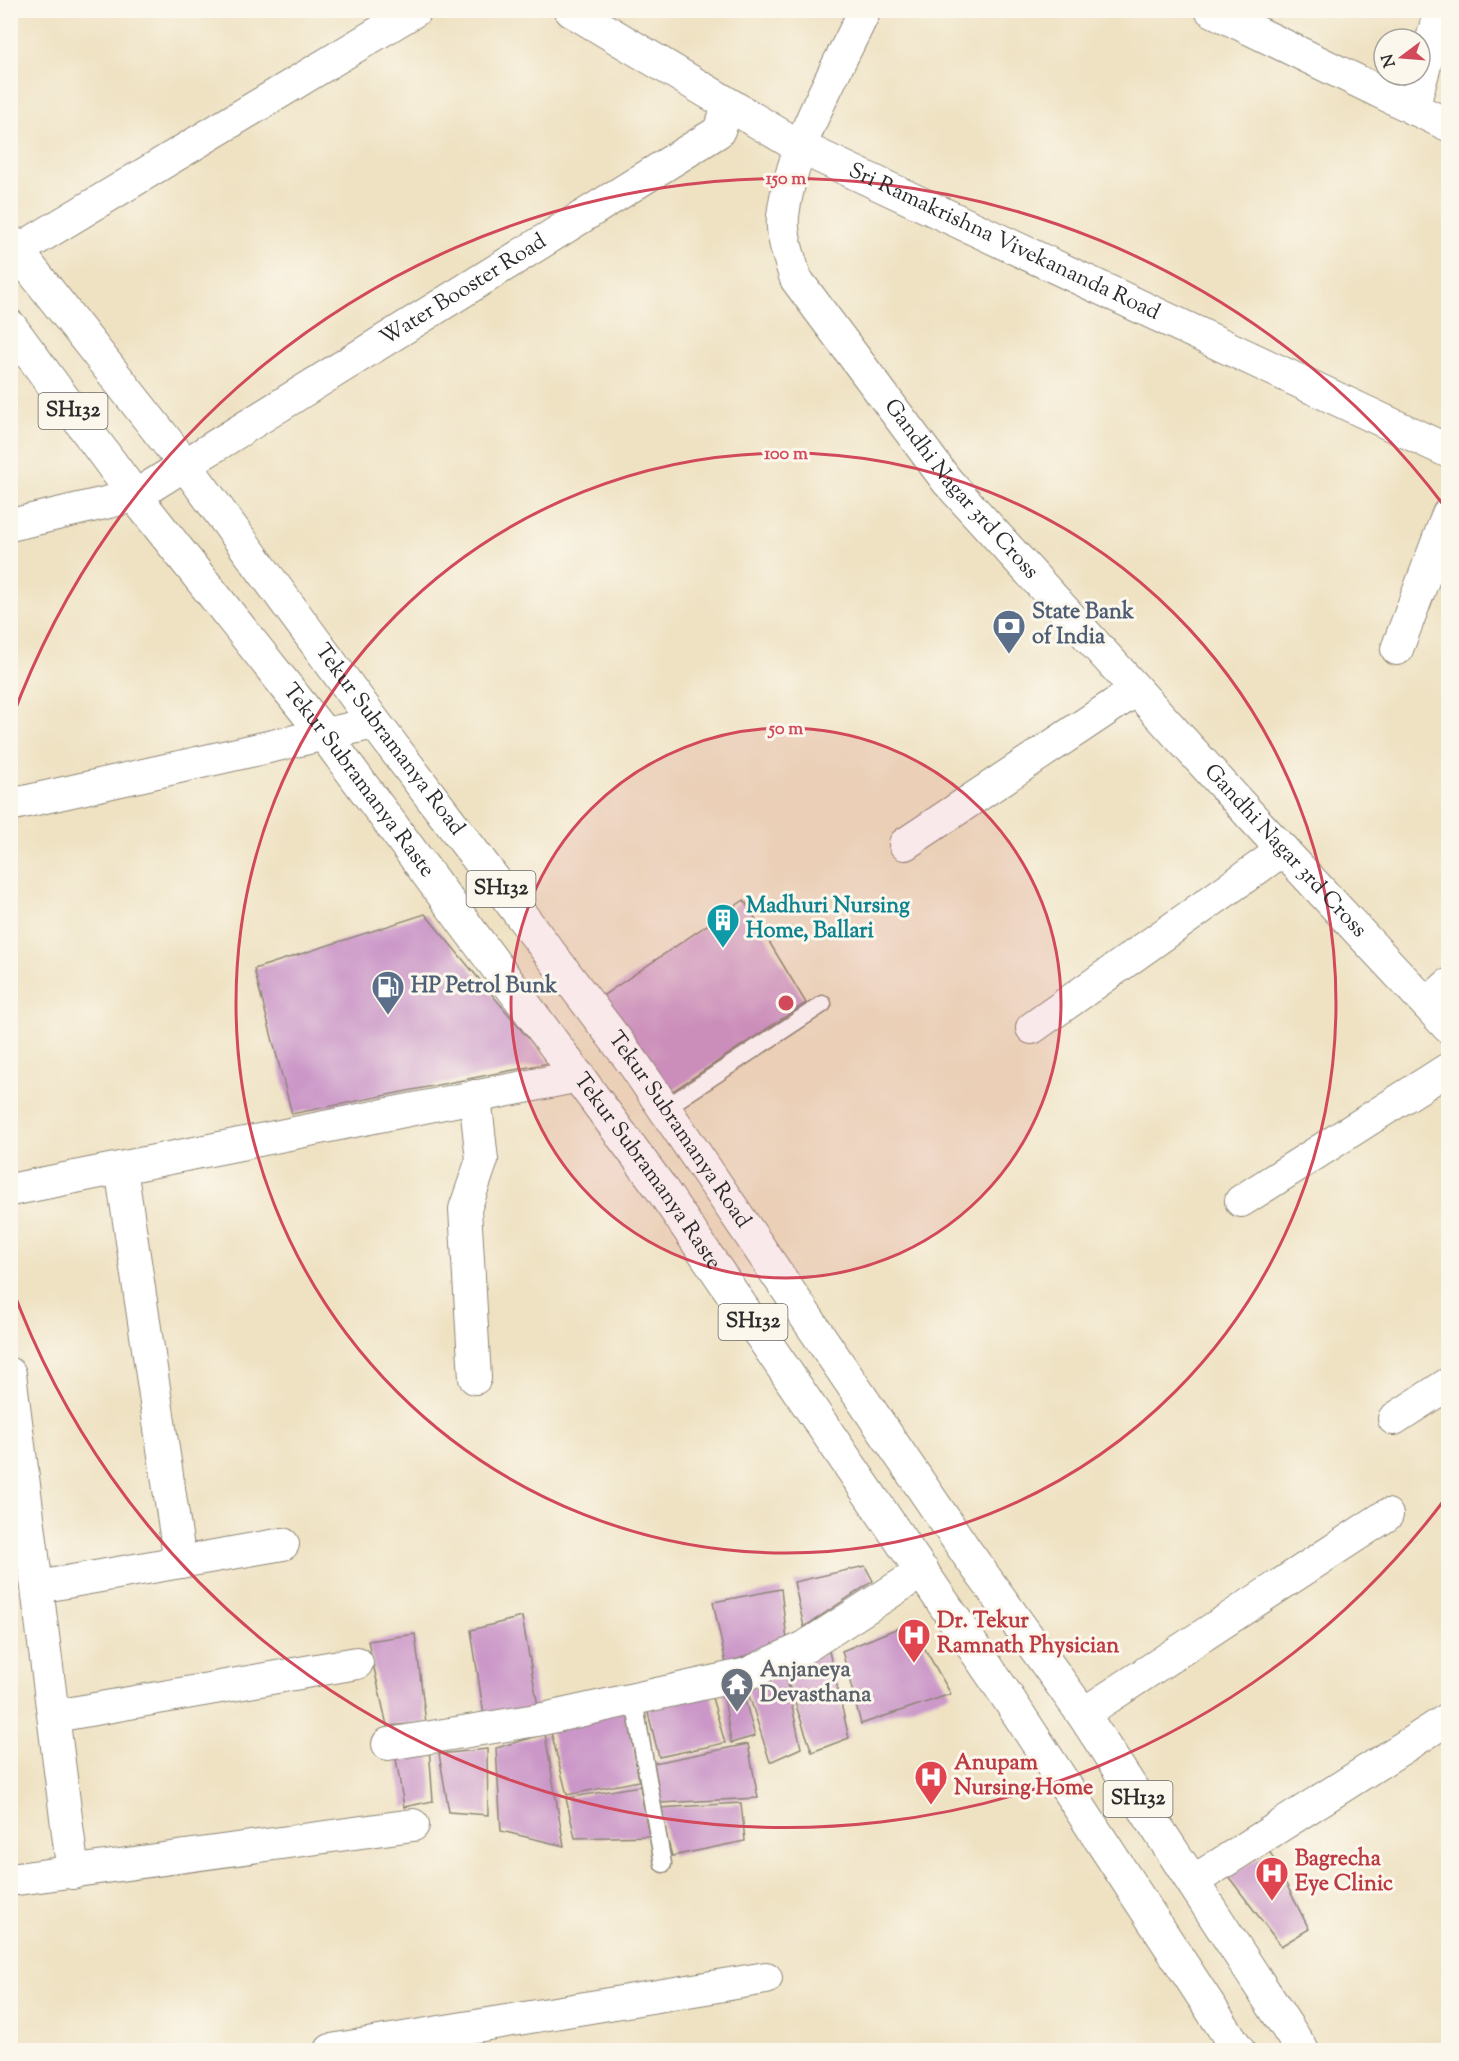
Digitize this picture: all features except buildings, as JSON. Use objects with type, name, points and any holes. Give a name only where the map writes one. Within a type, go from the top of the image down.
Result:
[{"type":"main road","name":"Sri Ramakrishna Vivekananda Road","points":[[571,10],[800,147],[1449,451]]},
{"type":"main road","name":"Tekur Subramanya Road","points":[[14,247],[186,466],[375,723],[665,1108],[967,1553],[1083,1714],[1302,2050]]},
{"type":"main road","name":"Tekur Subramanya Raste","points":[[10,326],[135,496],[324,734],[660,1187],[923,1571],[1238,2050]]},
{"type":"street","points":[[14,247],[416,10]]},
{"type":"street","name":"Gandhi Nagar 3rd Cross","points":[[865,10],[800,147],[783,218],[787,250],[796,279],[947,481],[1283,850],[1438,995],[1449,1027]]},
{"type":"street","points":[[1211,10],[1449,125]]},
{"type":"street","points":[[1413,109],[1440,10]]},
{"type":"street","name":"Water Booster Road","points":[[10,525],[135,496],[718,132],[730,105]]},
{"type":"street","points":[[1397,649],[1449,514]]},
{"type":"street","points":[[905,844],[1136,690]]},
{"type":"street","points":[[10,805],[375,723]]},
{"type":"street","points":[[1032,1028],[1283,850]]},
{"type":"street","points":[[1241,1201],[1449,1069]]},
{"type":"street","points":[[10,1190],[579,1076]]},
{"type":"street","points":[[475,1096],[482,1160],[465,1209],[475,1378]]},
{"type":"street","points":[[121,1168],[180,1562]]},
{"type":"street","points":[[10,1374],[39,1587],[73,1873]]},
{"type":"street","points":[[1394,1419],[1449,1384]]},
{"type":"street","points":[[1083,1714],[1387,1515]]},
{"type":"street","points":[[39,1587],[283,1544]]},
{"type":"street","points":[[388,1744],[543,1719],[747,1674],[805,1647],[923,1571]]},
{"type":"street","points":[[55,1716],[357,1664]]},
{"type":"street","points":[[1192,1882],[1449,1719]]},
{"type":"street","points":[[10,1880],[413,1825]]},
{"type":"street","points":[[331,2050],[766,1978]]},
{"type":"lane","points":[[665,1108],[823,1005]]},
{"type":"lane","points":[[634,1700],[663,1864]]},
{"type":"place","name":"State Bank of India","points":[[1009,655]]},
{"type":"place","name":"Madhuri Nursing Home, Ballari","points":[[723,949]]},
{"type":"place","name":"HP Petrol Bunk","points":[[388,1016]]},
{"type":"place","name":"Dr. Tekur Ramnath Physician","points":[[914,1664]]},
{"type":"place","name":"Anjaneya Devasthana","points":[[737,1713]]},
{"type":"place","name":"Anupam Nursing Home","points":[[931,1806]]},
{"type":"place","name":"Bagrecha Eye Clinic","points":[[1272,1902]]}]
